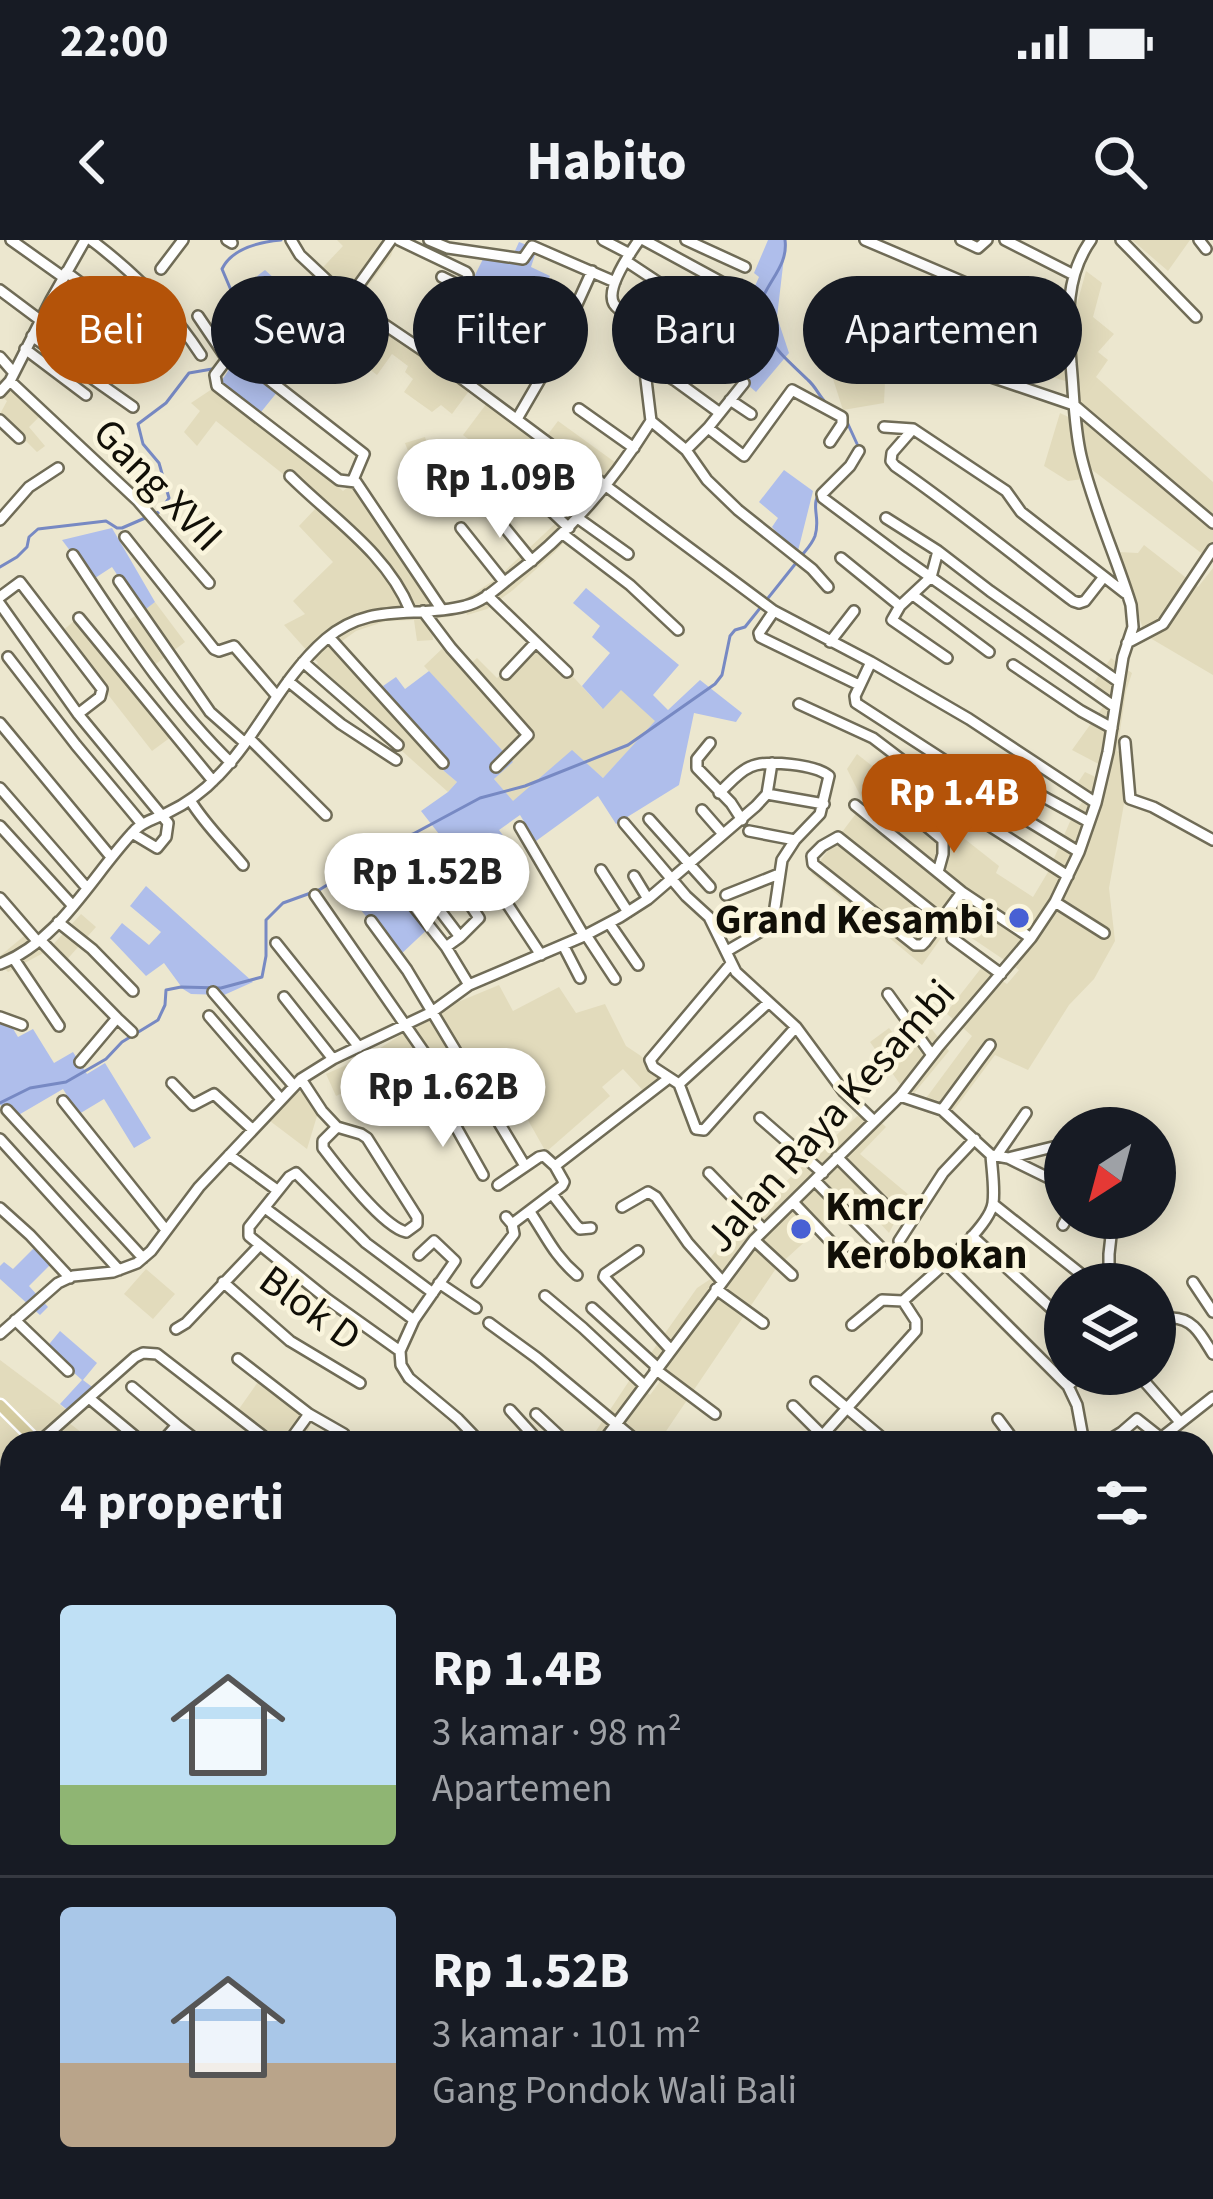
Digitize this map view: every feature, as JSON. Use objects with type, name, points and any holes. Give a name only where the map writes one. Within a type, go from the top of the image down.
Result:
[{"type":"main road","points":[[0,1405],[26,1431]]},
{"type":"street","points":[[11,240],[67,276]]},
{"type":"street","points":[[64,274],[88,240],[133,276]]},
{"type":"street","points":[[161,269],[183,240]]},
{"type":"street","points":[[367,276],[395,240],[466,272],[466,276]]},
{"type":"street","points":[[429,240],[448,248],[523,259],[532,246],[612,281]]},
{"type":"street","points":[[603,240],[654,276]]},
{"type":"street","points":[[618,276],[641,240],[709,276]]},
{"type":"street","points":[[686,240],[745,267]]},
{"type":"street","points":[[865,240],[949,276]]},
{"type":"street","points":[[961,240],[978,248],[987,240]]},
{"type":"street","points":[[1005,240],[1072,274],[1087,243]]},
{"type":"street","points":[[1121,240],[1196,317]]},
{"type":"street","points":[[293,243],[322,276]]},
{"type":"street","points":[[588,280],[592,271]]},
{"type":"street","points":[[0,290],[36,317]]},
{"type":"street","points":[[198,316],[211,335]]},
{"type":"street","points":[[0,392],[36,328]]},
{"type":"street","points":[[187,334],[201,355]]},
{"type":"street","points":[[32,336],[133,407]]},
{"type":"street","points":[[25,350],[86,395]]},
{"type":"street","name":"Gang XVII","points":[[0,357],[12,377],[138,501],[209,584]]},
{"type":"street","points":[[216,384],[338,480],[353,480]]},
{"type":"street","points":[[274,384],[364,454],[353,480]]},
{"type":"street","points":[[469,384],[774,611],[969,719],[1096,803]]},
{"type":"street","points":[[517,419],[537,384]]},
{"type":"street","points":[[0,964],[39,941],[142,824],[165,818],[213,781],[231,763],[276,695],[328,637],[376,614],[470,605],[566,531],[608,486],[651,421],[646,384]]},
{"type":"street","points":[[681,384],[720,413]]},
{"type":"street","points":[[686,450],[742,384]]},
{"type":"street","points":[[1012,384],[1074,405],[1213,524]]},
{"type":"street","name":"Jalan Raya Kesambi","points":[[611,1431],[754,1240],[900,1096],[1031,938],[1079,852],[1096,803],[1133,627],[1128,595],[1082,458],[1073,384]]},
{"type":"street","points":[[708,428],[744,456],[792,391],[842,417],[830,442]]},
{"type":"street","points":[[730,400],[751,414]]},
{"type":"street","points":[[579,410],[634,448]]},
{"type":"street","points":[[0,420],[19,438]]},
{"type":"street","points":[[651,421],[686,450],[729,502],[828,587]]},
{"type":"street","points":[[884,427],[913,428],[1006,491],[1016,508],[1128,595]]},
{"type":"street","points":[[913,428],[892,454],[895,466],[1073,601],[1085,601],[1103,578]]},
{"type":"street","points":[[860,452],[822,496],[1115,707]]},
{"type":"street","points":[[493,455],[566,531],[678,630]]},
{"type":"street","points":[[0,520],[29,487],[58,468]]},
{"type":"street","points":[[290,476],[367,549],[396,583],[410,610]]},
{"type":"street","points":[[353,480],[442,610]]},
{"type":"street","points":[[475,490],[532,561]]},
{"type":"street","points":[[886,518],[1119,682]]},
{"type":"street","points":[[578,519],[628,554]]},
{"type":"street","points":[[461,528],[504,582]]},
{"type":"street","points":[[125,537],[214,649],[234,646],[276,695]]},
{"type":"street","points":[[1127,643],[1166,621],[1213,549]]},
{"type":"street","points":[[938,551],[931,578],[892,617],[947,658]]},
{"type":"street","points":[[73,555],[182,711],[231,763]]},
{"type":"street","points":[[841,558],[900,607]]},
{"type":"street","points":[[1198,573],[1213,581]]},
{"type":"street","points":[[119,581],[210,712],[247,740],[326,815]]},
{"type":"street","points":[[78,714],[100,697],[102,689],[20,582],[0,600],[78,714],[165,818],[166,836],[157,848],[133,833]]},
{"type":"street","points":[[487,595],[566,672]]},
{"type":"street","points":[[913,596],[989,652]]},
{"type":"street","points":[[424,611],[451,649],[527,732],[527,738],[496,767]]},
{"type":"street","points":[[774,611],[760,638],[859,685]]},
{"type":"street","points":[[830,641],[854,611]]},
{"type":"street","points":[[79,618],[213,781]]},
{"type":"street","points":[[1133,627],[1154,628]]},
{"type":"street","points":[[328,637],[443,763]]},
{"type":"street","points":[[506,674],[536,642]]},
{"type":"street","points":[[8,657],[142,824]]},
{"type":"street","points":[[303,662],[398,745]]},
{"type":"street","points":[[871,662],[854,700],[858,706],[967,776]]},
{"type":"street","points":[[1013,665],[1112,728]]},
{"type":"street","points":[[288,681],[396,760]]},
{"type":"street","points":[[799,704],[873,738],[982,821],[1067,876]]},
{"type":"street","points":[[0,723],[112,857]]},
{"type":"street","points":[[1125,742],[1130,799],[1213,840]]},
{"type":"street","points":[[710,743],[697,760],[697,768],[742,820]]},
{"type":"street","points":[[719,793],[749,767],[772,764],[820,768],[829,779],[820,814],[782,860],[773,921],[727,951]]},
{"type":"street","points":[[0,1334],[58,1283],[119,1270],[143,1258],[297,1082],[333,1059],[432,1012],[469,985],[585,936],[648,899],[766,794],[772,764]]},
{"type":"street","points":[[872,781],[943,840],[938,872]]},
{"type":"street","points":[[0,788],[87,888]]},
{"type":"street","points":[[766,794],[824,804]]},
{"type":"street","points":[[982,821],[994,796]]},
{"type":"street","points":[[1042,796],[1089,822]]},
{"type":"street","points":[[190,800],[207,828],[243,866]]},
{"type":"street","points":[[855,806],[962,892],[1031,938]]},
{"type":"street","points":[[702,809],[723,835]]},
{"type":"street","points":[[1020,816],[1079,852]]},
{"type":"street","points":[[649,819],[710,887]]},
{"type":"street","points":[[624,823],[709,917],[730,965],[796,1027],[844,1093],[874,1121]]},
{"type":"street","points":[[0,826],[73,907]]},
{"type":"street","points":[[520,827],[615,980]]},
{"type":"street","points":[[749,831],[795,840]]},
{"type":"street","points":[[941,920],[838,837],[812,856],[813,864],[915,945],[922,945],[941,920],[962,892]]},
{"type":"street","points":[[430,844],[479,918],[446,947]]},
{"type":"street","points":[[469,846],[541,955]]},
{"type":"street","points":[[407,867],[460,937]]},
{"type":"street","points":[[602,870],[628,912]]},
{"type":"street","points":[[726,895],[779,874]]},
{"type":"street","points":[[389,875],[446,947],[469,985]]},
{"type":"street","points":[[634,876],[648,899]]},
{"type":"street","points":[[315,895],[444,1081]]},
{"type":"street","points":[[0,898],[132,1032]]},
{"type":"street","points":[[1055,902],[1105,933]]},
{"type":"street","points":[[58,922],[134,991]]},
{"type":"street","points":[[371,922],[407,970],[525,1166]]},
{"type":"street","points":[[609,923],[638,965]]},
{"type":"street","points":[[952,938],[1001,974]]},
{"type":"street","points":[[276,943],[359,1047]]},
{"type":"street","points":[[563,945],[580,978]]},
{"type":"street","points":[[14,959],[59,1026]]},
{"type":"street","points":[[730,965],[650,1060],[674,1082],[696,1130],[704,1130],[796,1027]]},
{"type":"street","points":[[214,992],[322,1112],[338,1127],[367,1138],[417,1224],[406,1232],[396,1228],[323,1148],[323,1141],[338,1127]]},
{"type":"street","points":[[888,994],[932,1055]]},
{"type":"street","points":[[284,997],[333,1059]]},
{"type":"street","points":[[555,1166],[674,1082],[768,1003]]},
{"type":"street","points":[[209,1016],[280,1098]]},
{"type":"street","points":[[0,1017],[22,1025]]},
{"type":"street","points":[[80,1062],[117,1018]]},
{"type":"street","points":[[942,1110],[990,1046]]},
{"type":"street","points":[[172,1083],[193,1105],[210,1095],[218,1096],[252,1129]]},
{"type":"street","points":[[405,1101],[442,1102],[478,1087]]},
{"type":"street","points":[[900,1096],[942,1110],[999,1156],[1044,1176]]},
{"type":"street","points":[[64,1101],[166,1229]]},
{"type":"street","points":[[442,1102],[483,1175]]},
{"type":"street","points":[[8,1110],[143,1258]]},
{"type":"street","points":[[853,1325],[882,1300],[903,1300],[984,1224],[993,1204],[999,1156],[1026,1113]]},
{"type":"street","points":[[760,1118],[898,1264]]},
{"type":"street","points":[[0,1139],[119,1270]]},
{"type":"street","points":[[899,1240],[944,1173],[975,1139]]},
{"type":"street","points":[[999,1156],[1044,1148]]},
{"type":"street","points":[[229,1155],[277,1190]]},
{"type":"street","points":[[478,1282],[513,1237],[509,1220],[530,1212],[564,1182],[544,1156],[498,1185]]},
{"type":"street","points":[[837,1157],[888,1208]]},
{"type":"street","points":[[710,1173],[764,1230]]},
{"type":"street","points":[[400,1351],[259,1246],[247,1230],[292,1174],[298,1174],[366,1243],[476,1308]]},
{"type":"street","points":[[553,1194],[576,1226],[591,1228]]},
{"type":"street","points":[[622,1207],[637,1196],[652,1195],[719,1285],[763,1323]]},
{"type":"street","points":[[793,1202],[852,1264]]},
{"type":"street","points":[[993,1204],[1066,1263]]},
{"type":"street","points":[[0,1208],[70,1278]]},
{"type":"street","points":[[265,1208],[415,1321]]},
{"type":"street","points":[[530,1212],[553,1251],[577,1275]]},
{"type":"street","points":[[972,1236],[1044,1302]]},
{"type":"street","points":[[754,1240],[792,1275]]},
{"type":"street","points":[[419,1256],[434,1241],[454,1258],[454,1264],[400,1351],[404,1371],[470,1431]]},
{"type":"street","name":"Blok D","points":[[176,1329],[259,1246]]},
{"type":"street","points":[[638,1251],[604,1277],[670,1350]]},
{"type":"street","points":[[944,1262],[1044,1363]]},
{"type":"street","name":"Blok D","points":[[223,1282],[303,1350],[360,1383]]},
{"type":"street","points":[[1193,1282],[1213,1312]]},
{"type":"street","points":[[544,1296],[644,1385]]},
{"type":"street","points":[[832,1431],[916,1331],[903,1300]]},
{"type":"street","points":[[592,1308],[656,1368],[715,1414]]},
{"type":"street","points":[[1176,1318],[1193,1325],[1213,1354]]},
{"type":"street","points":[[15,1320],[68,1371]]},
{"type":"street","points":[[489,1323],[624,1431]]},
{"type":"street","points":[[52,1431],[135,1357],[149,1352],[256,1431]]},
{"type":"street","points":[[238,1359],[339,1431]]},
{"type":"street","points":[[816,1382],[873,1431]]},
{"type":"street","points":[[132,1387],[185,1431]]},
{"type":"street","points":[[1072,1395],[1082,1431]]},
{"type":"street","points":[[1156,1395],[1180,1422]]},
{"type":"street","points":[[1168,1431],[1213,1397]]},
{"type":"street","points":[[89,1398],[129,1431]]},
{"type":"street","points":[[793,1406],[818,1431]]},
{"type":"street","points":[[510,1410],[529,1431]]},
{"type":"street","points":[[297,1431],[309,1414]]},
{"type":"street","points":[[536,1414],[554,1431]]},
{"type":"street","points":[[1123,1431],[1137,1418],[1151,1431]]},
{"type":"street","points":[[998,1419],[1007,1431]]},
{"type":"street","points":[[171,1431],[177,1425]]},
{"type":"shaded area","points":[[337,240],[396,240],[375,276],[315,276],[343,246]]},
{"type":"shaded area","points":[[768,240],[786,240],[779,300],[779,276],[754,273]]},
{"type":"shaded area","points":[[1132,240],[1190,240],[1168,271]]},
{"type":"shaded area","points":[[519,242],[537,249],[531,267],[550,276],[474,276],[486,253],[509,264]]},
{"type":"shaded area","points":[[1086,271],[1102,283],[1093,317],[1114,334],[1098,352],[1108,360],[1096,377],[1213,482],[1213,562],[1087,466],[1090,478],[1068,481],[1044,466],[1060,413],[1081,423],[1076,384],[1082,384]]},
{"type":"shaded area","points":[[779,323],[789,353],[779,365]]},
{"type":"shaded area","points":[[389,330],[413,346],[413,379],[405,372],[408,366],[392,354],[389,358]]},
{"type":"shaded area","points":[[0,379],[44,412],[29,427],[45,446],[37,452],[23,443],[0,414],[7,401],[0,395]]},
{"type":"shaded area","points":[[413,379],[413,384],[472,387],[452,414],[441,405],[432,412],[404,392]]},
{"type":"shaded area","points":[[219,384],[284,384],[257,417]]},
{"type":"shaded area","points":[[835,384],[885,384],[884,403],[843,410]]},
{"type":"shaded area","points":[[218,385],[343,491],[355,481],[372,497],[454,616],[431,619],[433,640],[417,641],[414,620],[386,621],[356,631],[338,644],[352,662],[383,686],[457,782],[448,792],[311,670],[318,663],[284,625],[305,614],[293,601],[333,562],[299,526],[316,508],[283,474],[216,421],[197,446],[184,432],[200,411],[191,403]]},
{"type":"shaded area","points":[[490,399],[546,437],[558,421],[623,468],[589,516],[554,553],[487,609],[467,615],[462,601],[496,579],[574,506],[530,470],[521,480],[463,435]]},
{"type":"shaded area","points":[[425,437],[428,446],[443,442],[452,472],[424,480],[417,475],[405,443]]},
{"type":"shaded area","points":[[784,470],[813,491],[797,555],[772,527],[778,518],[759,502]]},
{"type":"shaded area","points":[[112,528],[155,602],[142,612],[112,567],[92,580],[62,540]]},
{"type":"shaded area","points":[[1144,545],[1198,587],[1213,568],[1213,675],[1145,635],[1118,552],[1138,553]]},
{"type":"shaded area","points":[[586,588],[679,665],[653,695],[668,710],[700,680],[742,713],[736,722],[694,713],[679,785],[616,824],[598,796],[536,841],[520,815],[499,830],[513,849],[491,866],[475,844],[457,857],[421,811],[457,782],[383,686],[396,677],[405,689],[429,671],[513,762],[494,779],[513,801],[572,750],[603,778],[655,721],[621,690],[603,709],[582,686],[610,653],[592,637],[600,626],[573,603]]},
{"type":"shaded area","points":[[155,602],[185,642],[149,669],[122,625]]},
{"type":"shaded area","points":[[74,621],[175,734],[152,751],[60,633]]},
{"type":"shaded area","points":[[539,640],[602,708],[621,689],[656,721],[603,778],[572,751],[513,802],[494,779],[512,761],[424,666],[446,645],[467,667],[477,658],[497,678]]},
{"type":"shaded area","points":[[1111,658],[1132,673],[1117,751],[1126,754],[1127,787],[1109,888],[1115,941],[1094,979],[1069,1005],[1028,1070],[995,1055],[950,1115],[921,1105],[972,1036],[946,1013],[982,967],[1007,984],[1019,970],[951,924],[922,965],[811,873],[864,803],[847,769],[857,754],[999,866],[996,873],[1033,897],[1085,798],[1073,790],[1085,772],[1108,783],[1110,770],[1072,750],[1105,704],[1088,691]]},
{"type":"shaded area","points":[[390,863],[432,925],[399,956],[355,903]]},
{"type":"shaded area","points":[[146,886],[253,982],[224,995],[191,994],[164,963],[146,976],[110,938],[122,923],[149,945],[161,932],[130,906]]},
{"type":"shaded area","points":[[81,914],[96,927],[63,964],[47,951],[8,972],[0,964],[0,956],[30,931],[48,950]]},
{"type":"shaded area","points":[[499,985],[513,1011],[559,987],[576,1013],[605,1004],[626,1046],[668,1085],[652,1100],[623,1069],[602,1087],[610,1096],[546,1152],[512,1092],[528,1079],[510,1057],[455,1095],[422,1102],[401,1069],[336,1096],[326,1074],[371,1054],[441,1009]]},
{"type":"shaded area","points":[[3,1012],[18,1037],[33,1029],[54,1063],[73,1052],[87,1074],[105,1063],[151,1138],[134,1148],[104,1099],[79,1114],[63,1089],[10,1120],[0,1104]]},
{"type":"shaded area","points":[[923,1018],[949,1051],[910,1098],[870,1042],[889,1028],[896,1037]]},
{"type":"shaded area","points":[[304,1089],[323,1112],[317,1116],[307,1149],[270,1121]]},
{"type":"shaded area","points":[[866,1108],[886,1127],[860,1154],[909,1195],[889,1233],[855,1196],[777,1267],[666,1431],[596,1431],[631,1378],[650,1395],[664,1376],[646,1360],[697,1288],[718,1274],[708,1261],[730,1233]]},
{"type":"shaded area","points":[[35,1247],[51,1264],[29,1286],[48,1307],[40,1315],[0,1279],[4,1262],[13,1269]]},
{"type":"shaded area","points":[[146,1269],[175,1294],[153,1319],[124,1294]]},
{"type":"shaded area","points":[[60,1331],[97,1363],[83,1380],[100,1393],[76,1417],[60,1404],[82,1380],[46,1348]]},
{"type":"shaded area","points":[[0,1360],[76,1417],[68,1422],[80,1431],[0,1431]]},
{"type":"shaded area","points":[[260,1379],[312,1420],[308,1431],[254,1431],[234,1416]]},
{"type":"waterway","points":[[225,276],[222,269],[232,256],[247,247],[281,240]]},
{"type":"waterway","points":[[785,240],[782,262],[764,295],[767,325],[779,351],[827,404]]},
{"type":"waterway","points":[[0,567],[17,557],[38,529],[106,521],[122,528],[159,512],[169,498],[159,463],[143,444],[138,424],[166,403],[189,373],[211,369]]},
{"type":"waterway","points":[[847,422],[858,446]]},
{"type":"waterway","points":[[802,555],[815,536],[817,498],[826,484]]},
{"type":"waterway","points":[[0,1103],[30,1088],[66,1082],[106,1059],[122,1042],[158,1020],[166,990],[221,988],[262,977],[266,920],[283,903],[319,890],[375,849],[480,798],[525,786],[628,745],[715,684],[722,675],[730,636],[745,627],[796,563]]},
{"type":"place","name":"Grand Kesambi","points":[[1019,918]]},
{"type":"place","name":"Kmcr Kerobokan","points":[[801,1229]]}]
